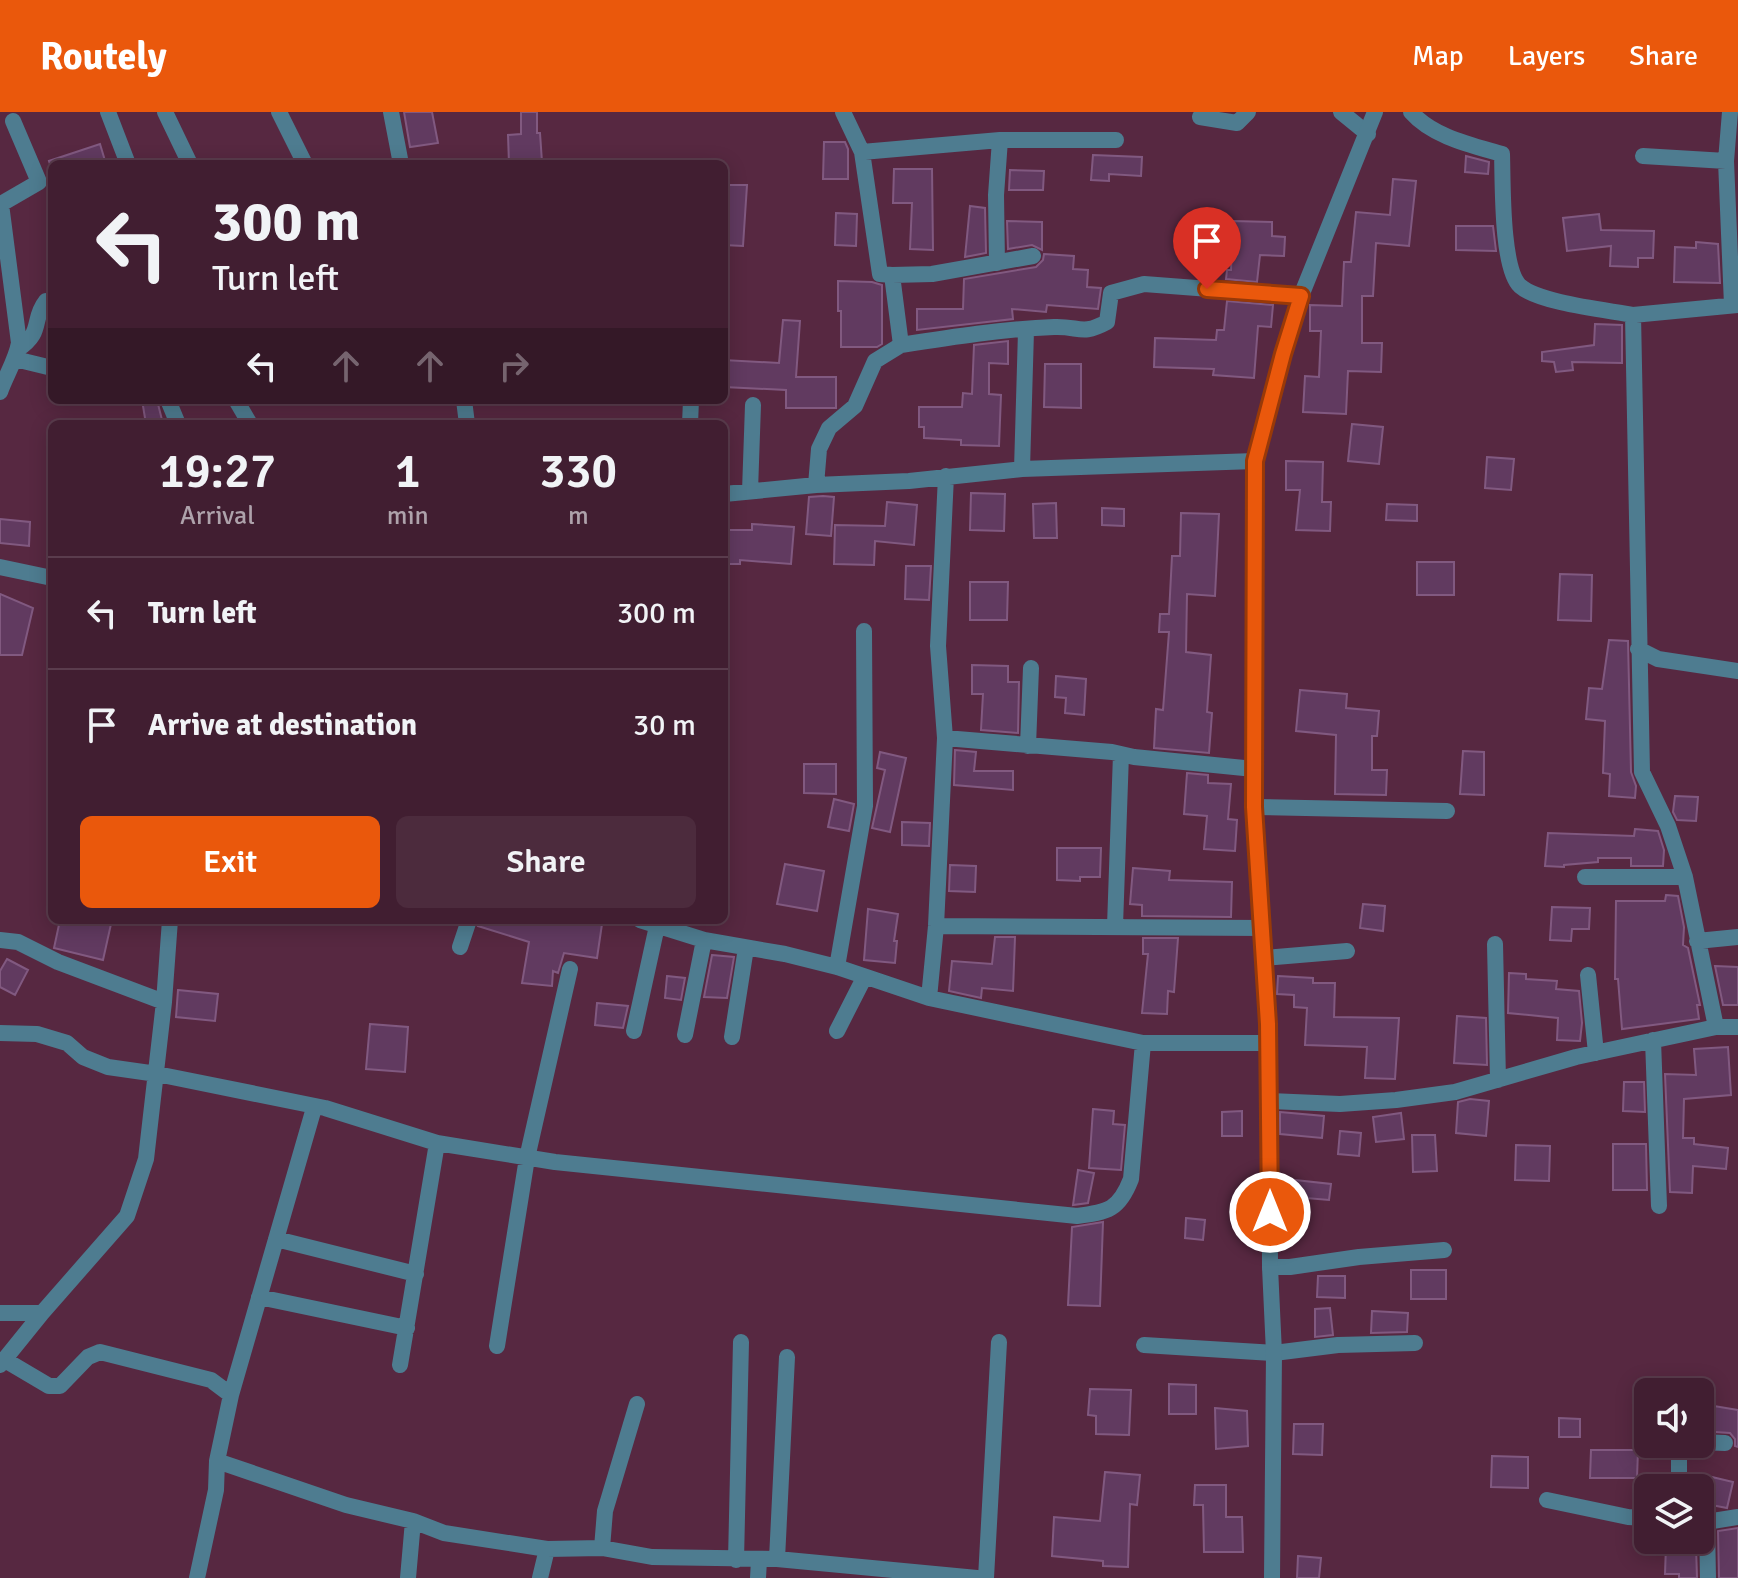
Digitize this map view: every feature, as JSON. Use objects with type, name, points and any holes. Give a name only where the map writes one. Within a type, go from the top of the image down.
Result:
[{"type":"street","points":[[108,112],[126,160]]},
{"type":"street","points":[[165,112],[188,160]]},
{"type":"street","points":[[279,112],[303,160]]},
{"type":"street","points":[[391,112],[400,160]]},
{"type":"street","points":[[843,112],[862,152],[880,274],[932,274],[1033,256]]},
{"type":"street","points":[[1200,117],[1237,123],[1248,112]]},
{"type":"street","points":[[1341,112],[1368,134]]},
{"type":"street","points":[[1272,1578],[1274,1353],[1270,1267],[1269,1043],[1254,807],[1255,461],[1301,296],[1375,112]]},
{"type":"street","points":[[1411,112],[1420,122],[1462,143],[1502,154],[1510,273],[1521,287],[1542,297],[1633,315],[1735,305],[1726,161],[1730,112]]},
{"type":"street","points":[[13,121],[39,182],[1,204],[17,350]]},
{"type":"street","points":[[862,152],[1000,140],[1116,140]]},
{"type":"street","points":[[997,263],[996,195],[1000,140]]},
{"type":"street","points":[[1643,156],[1726,161]]},
{"type":"street","points":[[892,275],[901,345]]},
{"type":"street","points":[[816,485],[819,449],[829,428],[855,406],[875,361],[901,345],[1056,327],[1089,332],[1107,322],[1111,293],[1144,284],[1301,296]]},
{"type":"street","points":[[0,392],[17,350],[30,341],[37,329],[41,308],[48,301]]},
{"type":"street","points":[[1633,315],[1642,772],[1668,826],[1685,877],[1716,1027]]},
{"type":"street","points":[[0,328],[17,350],[48,366]]},
{"type":"street","points":[[1022,469],[1026,331]]},
{"type":"street","points":[[750,491],[753,405]]},
{"type":"street","points":[[728,494],[816,485],[909,481],[1022,469],[1255,461]]},
{"type":"street","points":[[929,998],[936,926],[945,738],[938,646],[946,476]]},
{"type":"street","points":[[0,567],[48,577]]},
{"type":"street","points":[[837,967],[865,806],[864,631]]},
{"type":"street","points":[[1638,649],[1658,659],[1738,671]]},
{"type":"street","points":[[1028,746],[1031,668]]},
{"type":"street","points":[[945,738],[1254,769]]},
{"type":"street","points":[[1115,926],[1121,754]]},
{"type":"street","points":[[1254,807],[1447,811]]},
{"type":"street","points":[[1585,877],[1685,877]]},
{"type":"street","points":[[170,924],[157,1074],[146,1159],[127,1216],[2,1362],[49,1386],[60,1386],[88,1357],[100,1352],[211,1380],[231,1395]]},
{"type":"street","points":[[460,947],[468,924]]},
{"type":"street","points":[[651,924],[704,940],[837,967],[929,998],[1143,1043],[1269,1043]]},
{"type":"street","points":[[634,1031],[657,926]]},
{"type":"street","points":[[936,926],[1262,928]]},
{"type":"street","points":[[1697,941],[1738,937]]},
{"type":"street","points":[[0,940],[18,942],[58,962],[164,1002]]},
{"type":"street","points":[[685,1035],[704,940]]},
{"type":"street","points":[[1495,944],[1498,1080]]},
{"type":"street","points":[[732,1037],[746,948]]},
{"type":"street","points":[[1265,958],[1347,951]]},
{"type":"street","points":[[497,1346],[527,1158],[570,969]]},
{"type":"street","points":[[1588,975],[1596,1053]]},
{"type":"street","points":[[837,1031],[864,978]]},
{"type":"street","points":[[1270,1101],[1301,1104],[1396,1100],[1455,1092],[1596,1053],[1716,1027],[1738,1027]]},
{"type":"street","points":[[0,1033],[37,1034],[67,1043],[83,1057],[108,1067],[325,1108],[437,1143],[527,1158],[1033,1214],[1077,1216],[1101,1213],[1113,1207],[1124,1197],[1131,1179],[1143,1043]]},
{"type":"street","points":[[1653,1040],[1659,1206]]},
{"type":"street","points":[[197,1578],[216,1490],[217,1461],[231,1395],[314,1108]]},
{"type":"street","points":[[400,1365],[437,1143]]},
{"type":"street","points":[[276,1239],[416,1274]]},
{"type":"street","points":[[1270,1267],[1444,1250]]},
{"type":"street","points":[[259,1297],[407,1328]]},
{"type":"street","points":[[0,1313],[42,1313]]},
{"type":"street","points":[[736,1560],[741,1342]]},
{"type":"street","points":[[986,1578],[999,1342]]},
{"type":"street","points":[[1144,1345],[1274,1353],[1338,1345],[1415,1343]]},
{"type":"street","points":[[777,1559],[787,1357]]},
{"type":"street","points":[[602,1548],[605,1511],[637,1404]]},
{"type":"street","points":[[1714,1443],[1725,1443]]},
{"type":"street","points":[[217,1461],[346,1505],[413,1521],[444,1533],[547,1549],[602,1548],[652,1557],[777,1559],[977,1578]]},
{"type":"street","points":[[1547,1500],[1634,1517]]},
{"type":"street","points":[[1714,1521],[1738,1517]]},
{"type":"street","points":[[408,1578],[413,1521]]},
{"type":"street","points":[[540,1578],[547,1549]]},
{"type":"street","points":[[1706,1554],[1708,1578]]},
{"type":"street","points":[[758,1578],[759,1560]]},
{"type":"building","points":[[404,112],[432,112],[438,143],[410,147]]},
{"type":"building","points":[[521,112],[537,112],[542,160],[509,160],[508,135],[521,134]]},
{"type":"building","points":[[824,142],[845,142],[848,149],[848,179],[823,179]]},
{"type":"building","points":[[100,144],[105,160],[52,160]]},
{"type":"building","points":[[1093,155],[1142,157],[1141,176],[1109,174],[1109,181],[1091,180]]},
{"type":"building","points":[[1466,156],[1489,162],[1488,174],[1465,172]]},
{"type":"building","points":[[894,169],[932,169],[933,250],[910,249],[912,203],[893,203]]},
{"type":"building","points":[[1010,170],[1044,171],[1043,190],[1009,190]]},
{"type":"building","points":[[1393,179],[1416,181],[1409,246],[1376,243],[1373,296],[1362,296],[1362,343],[1382,343],[1381,372],[1348,371],[1346,414],[1303,412],[1305,376],[1319,377],[1321,331],[1310,331],[1310,305],[1342,306],[1344,262],[1351,262],[1356,212],[1390,215]]},
{"type":"building","points":[[728,185],[747,185],[743,246],[728,245]]},
{"type":"building","points":[[970,206],[985,208],[986,253],[965,257]]},
{"type":"building","points":[[836,213],[857,214],[856,246],[835,245]]},
{"type":"building","points":[[1599,214],[1601,230],[1654,231],[1653,258],[1638,258],[1638,267],[1610,266],[1611,246],[1567,251],[1563,218]]},
{"type":"building","points":[[1007,221],[1042,222],[1042,250],[1032,245],[1008,249]]},
{"type":"building","points":[[1233,221],[1272,222],[1272,236],[1285,237],[1284,256],[1260,255],[1257,282],[1226,279],[1227,270],[1231,270]]},
{"type":"building","points":[[1456,226],[1493,226],[1496,251],[1456,250]]},
{"type":"building","points":[[1696,242],[1718,244],[1720,283],[1674,282],[1675,247],[1696,248]]},
{"type":"building","points":[[1044,254],[1074,256],[1073,269],[1088,270],[1087,287],[1101,288],[1098,309],[1047,305],[1046,312],[1012,309],[1013,319],[917,330],[917,309],[963,309],[964,279],[1036,267]]},
{"type":"building","points":[[838,281],[882,285],[882,344],[877,347],[841,347]]},
{"type":"building","points":[[1227,301],[1273,305],[1271,327],[1258,326],[1254,378],[1213,375],[1214,369],[1154,367],[1155,338],[1216,340],[1217,330],[1224,330]]},
{"type":"building","points":[[783,320],[800,321],[796,377],[836,377],[836,408],[786,408],[786,390],[728,387],[728,360],[779,363]]},
{"type":"building","points":[[1595,324],[1622,325],[1622,363],[1572,362],[1573,370],[1556,372],[1554,362],[1542,361],[1542,352],[1594,345]]},
{"type":"building","points":[[1008,341],[1008,364],[989,363],[989,394],[1001,395],[999,446],[961,445],[961,440],[924,438],[924,427],[919,427],[919,407],[962,407],[963,393],[972,394],[974,345]]},
{"type":"building","points":[[1045,364],[1081,364],[1081,408],[1044,407]]},
{"type":"building","points":[[143,404],[158,404],[162,420],[145,420]]},
{"type":"building","points":[[1352,424],[1383,427],[1379,464],[1348,461]]},
{"type":"building","points":[[1487,457],[1514,459],[1511,490],[1485,488]]},
{"type":"building","points":[[1286,461],[1323,462],[1322,502],[1331,502],[1330,531],[1296,530],[1300,490],[1286,490]]},
{"type":"building","points":[[971,493],[1005,494],[1004,531],[970,530]]},
{"type":"building","points":[[809,497],[834,497],[831,536],[806,534]]},
{"type":"building","points":[[887,502],[917,505],[914,545],[875,541],[874,565],[834,564],[835,525],[885,526]]},
{"type":"building","points":[[1056,503],[1057,538],[1034,538],[1033,504]]},
{"type":"building","points":[[1387,504],[1417,505],[1417,521],[1386,520]]},
{"type":"building","points":[[1102,508],[1124,509],[1124,526],[1102,525]]},
{"type":"building","points":[[1181,513],[1219,514],[1215,596],[1187,594],[1186,652],[1211,655],[1207,712],[1212,713],[1209,753],[1154,748],[1156,709],[1163,710],[1169,632],[1159,632],[1160,614],[1169,614],[1172,556],[1180,556]]},
{"type":"building","points":[[0,519],[30,522],[29,546],[0,543]]},
{"type":"building","points":[[752,524],[794,527],[791,564],[740,560],[740,564],[728,564],[728,530],[752,530]]},
{"type":"building","points":[[1417,562],[1454,562],[1454,595],[1417,595]]},
{"type":"building","points":[[906,566],[931,566],[929,600],[905,599]]},
{"type":"building","points":[[1560,574],[1592,575],[1591,621],[1558,620]]},
{"type":"building","points":[[970,582],[1008,582],[1007,620],[970,620]]},
{"type":"building","points":[[0,594],[33,608],[22,655],[0,655]]},
{"type":"building","points":[[1609,640],[1628,641],[1631,772],[1636,786],[1635,798],[1609,796],[1610,774],[1603,773],[1605,721],[1586,719],[1589,688],[1602,689]]},
{"type":"building","points":[[972,665],[1008,666],[1008,682],[1019,682],[1018,733],[981,730],[983,694],[972,694]]},
{"type":"building","points":[[1056,676],[1086,679],[1084,715],[1065,713],[1066,698],[1055,697]]},
{"type":"building","points":[[1300,690],[1347,694],[1346,708],[1379,711],[1377,736],[1372,736],[1372,770],[1387,770],[1386,795],[1335,794],[1336,735],[1296,731]]},
{"type":"building","points":[[955,750],[976,752],[974,771],[1013,771],[1013,790],[954,785]]},
{"type":"building","points":[[1463,751],[1484,752],[1484,795],[1460,794]]},
{"type":"building","points":[[880,752],[906,758],[890,832],[872,828],[885,770],[877,768]]},
{"type":"building","points":[[804,764],[836,764],[836,794],[804,793]]},
{"type":"building","points":[[1187,773],[1208,775],[1208,783],[1231,784],[1228,819],[1237,820],[1235,851],[1204,849],[1207,816],[1184,814]]},
{"type":"building","points":[[1675,796],[1698,797],[1696,821],[1677,820],[1673,812]]},
{"type":"building","points":[[834,799],[854,804],[849,831],[828,827]]},
{"type":"building","points":[[902,822],[930,823],[929,846],[902,845]]},
{"type":"building","points":[[1635,829],[1658,831],[1664,850],[1663,866],[1631,866],[1631,858],[1598,858],[1598,862],[1564,867],[1545,866],[1548,833],[1634,836]]},
{"type":"building","points":[[1057,848],[1101,848],[1100,877],[1080,877],[1080,881],[1057,880]]},
{"type":"building","points":[[785,864],[824,871],[817,911],[777,904]]},
{"type":"building","points":[[950,865],[976,866],[975,892],[949,891]]},
{"type":"building","points":[[1133,868],[1170,871],[1169,880],[1232,882],[1231,917],[1142,916],[1142,905],[1130,904]]},
{"type":"building","points":[[1666,895],[1678,896],[1684,927],[1683,945],[1688,948],[1700,1005],[1697,1005],[1699,1019],[1622,1029],[1618,979],[1615,979],[1616,901],[1665,901]]},
{"type":"building","points":[[1363,904],[1385,906],[1383,931],[1360,928]]},
{"type":"building","points":[[1552,907],[1590,908],[1589,929],[1572,929],[1571,941],[1550,940]]},
{"type":"building","points":[[868,909],[898,914],[895,963],[864,960]]},
{"type":"building","points":[[59,924],[111,924],[103,960],[54,948]]},
{"type":"building","points":[[602,924],[597,958],[564,953],[558,973],[553,971],[552,986],[522,983],[529,942],[478,926]]},
{"type":"building","points":[[995,937],[1015,937],[1013,991],[982,988],[981,998],[949,991],[952,961],[992,964]]},
{"type":"building","points":[[1143,938],[1178,938],[1174,992],[1168,991],[1167,1014],[1142,1013],[1148,954],[1143,954]]},
{"type":"building","points":[[712,955],[734,957],[727,998],[704,997]]},
{"type":"building","points":[[7,959],[28,970],[15,995],[0,987],[0,971]]},
{"type":"building","points":[[1715,966],[1738,967],[1738,1005],[1723,1005]]},
{"type":"building","points":[[1509,973],[1526,974],[1526,979],[1557,981],[1556,989],[1579,991],[1580,1041],[1557,1040],[1558,1018],[1508,1013]]},
{"type":"building","points":[[667,976],[685,978],[681,1000],[665,998]]},
{"type":"building","points":[[1278,976],[1313,978],[1313,983],[1335,983],[1334,1017],[1399,1018],[1395,1079],[1365,1078],[1367,1047],[1305,1045],[1307,1008],[1294,1007],[1294,995],[1277,994]]},
{"type":"building","points":[[178,990],[218,994],[215,1021],[176,1017]]},
{"type":"building","points":[[597,1003],[628,1006],[623,1028],[595,1025]]},
{"type":"building","points":[[1457,1016],[1486,1018],[1487,1065],[1454,1063]]},
{"type":"building","points":[[370,1024],[408,1027],[405,1072],[366,1069]]},
{"type":"building","points":[[1728,1047],[1731,1095],[1684,1099],[1683,1138],[1694,1138],[1694,1144],[1728,1148],[1726,1169],[1693,1166],[1692,1193],[1670,1192],[1665,1074],[1696,1075],[1694,1049]]},
{"type":"building","points":[[1624,1082],[1644,1082],[1645,1112],[1623,1111]]},
{"type":"building","points":[[1470,1099],[1489,1101],[1486,1136],[1456,1133],[1458,1102]]},
{"type":"building","points":[[1093,1109],[1114,1111],[1113,1124],[1125,1125],[1121,1170],[1089,1168]]},
{"type":"building","points":[[1242,1111],[1242,1136],[1222,1136],[1222,1112]]},
{"type":"building","points":[[1280,1112],[1324,1116],[1322,1138],[1280,1134]]},
{"type":"building","points":[[1401,1113],[1404,1139],[1376,1142],[1373,1117]]},
{"type":"building","points":[[1340,1131],[1361,1133],[1359,1156],[1338,1154]]},
{"type":"building","points":[[1412,1135],[1435,1135],[1437,1171],[1413,1172]]},
{"type":"building","points":[[1613,1144],[1646,1144],[1647,1190],[1613,1190]]},
{"type":"building","points":[[1516,1145],[1550,1146],[1549,1181],[1515,1180]]},
{"type":"building","points":[[1078,1170],[1094,1173],[1088,1203],[1073,1205]]},
{"type":"building","points":[[1286,1179],[1331,1184],[1329,1200],[1283,1196]]},
{"type":"building","points":[[1186,1218],[1205,1220],[1203,1240],[1185,1238]]},
{"type":"building","points":[[1103,1222],[1100,1306],[1068,1305],[1072,1227]]},
{"type":"building","points":[[1411,1270],[1446,1270],[1446,1299],[1411,1299]]},
{"type":"building","points":[[1318,1276],[1345,1276],[1345,1298],[1317,1297]]},
{"type":"building","points":[[1330,1308],[1333,1335],[1315,1337],[1315,1309]]},
{"type":"building","points":[[1372,1311],[1408,1313],[1407,1332],[1371,1333]]},
{"type":"building","points":[[1169,1384],[1196,1385],[1196,1414],[1169,1414]]},
{"type":"building","points":[[1090,1389],[1131,1390],[1129,1435],[1096,1434],[1096,1416],[1088,1415]]},
{"type":"building","points":[[1714,1406],[1738,1410],[1738,1447],[1730,1433],[1714,1432]]},
{"type":"building","points":[[1215,1408],[1247,1411],[1248,1446],[1216,1449]]},
{"type":"building","points":[[1559,1418],[1580,1419],[1580,1437],[1559,1437]]},
{"type":"building","points":[[1294,1424],[1323,1424],[1322,1455],[1293,1454]]},
{"type":"building","points":[[1591,1450],[1634,1450],[1634,1458],[1638,1458],[1634,1478],[1590,1478]]},
{"type":"building","points":[[1492,1456],[1528,1457],[1528,1488],[1491,1487]]},
{"type":"building","points":[[1105,1472],[1140,1475],[1137,1505],[1130,1504],[1128,1567],[1103,1566],[1103,1561],[1052,1556],[1054,1517],[1100,1521]]},
{"type":"building","points":[[1714,1477],[1733,1482],[1727,1508],[1714,1506]]},
{"type":"building","points":[[1195,1485],[1226,1485],[1226,1517],[1242,1517],[1243,1552],[1204,1552],[1203,1505],[1194,1505]]},
{"type":"building","points":[[1738,1528],[1738,1578],[1719,1578],[1718,1531]]},
{"type":"building","points":[[1666,1554],[1696,1554],[1697,1578],[1665,1574]]},
{"type":"building","points":[[1298,1556],[1321,1558],[1319,1578],[1297,1578]]},
{"type":"route","points":[[1207,289],[1301,296],[1255,461],[1254,807],[1268,1024],[1270,1212]]}]
